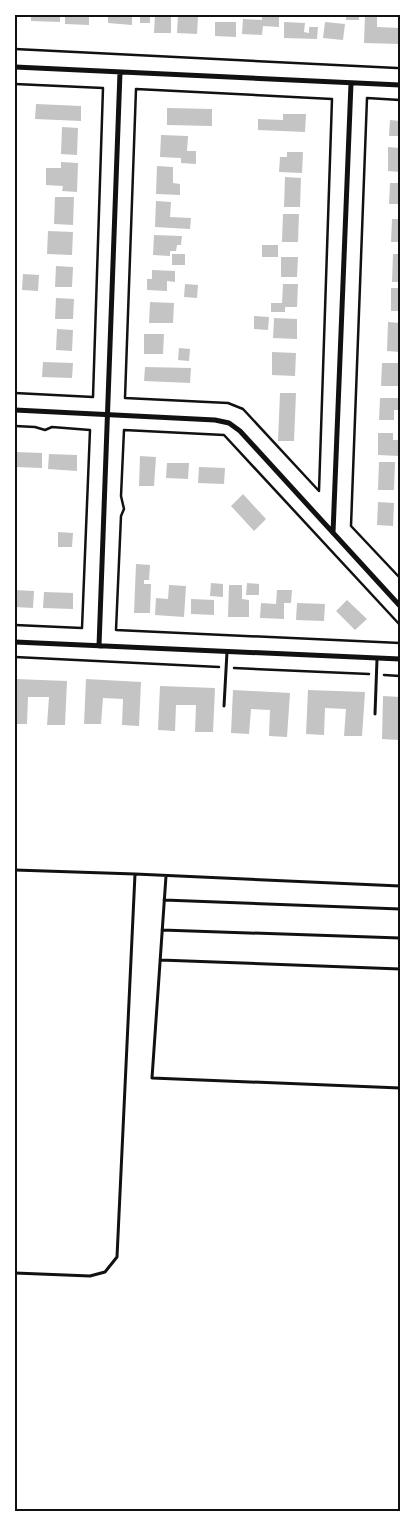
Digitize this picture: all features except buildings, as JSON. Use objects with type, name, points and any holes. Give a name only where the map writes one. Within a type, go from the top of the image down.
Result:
[{"type":"street","points":[[15,67],[400,85]]},
{"type":"street","points":[[99,646],[120,72]]},
{"type":"street","points":[[333,533],[352,83]]},
{"type":"street","points":[[15,410],[215,420],[228,423],[240,431],[400,606]]},
{"type":"street","points":[[15,642],[400,660]]},
{"type":"lane","points":[[224,706],[227,652]]},
{"type":"lane","points":[[375,714],[377,658]]},
{"type":"lane","points":[[15,870],[400,886]]},
{"type":"lane","points":[[15,1273],[90,1276],[105,1272],[117,1257],[135,874]]},
{"type":"lane","points":[[166,876],[152,1078],[400,1088]]},
{"type":"lane","points":[[164,900],[400,909]]},
{"type":"lane","points":[[162,930],[400,938]]},
{"type":"lane","points":[[160,960],[400,969]]},
{"type":"path","points":[[15,49],[397,68]]},
{"type":"path","points":[[15,84],[103,88],[92,397],[15,393]]},
{"type":"path","points":[[136,89],[332,99],[319,491],[243,410],[228,403],[125,398],[136,89]]},
{"type":"path","points":[[400,100],[367,98],[351,526],[400,578]]},
{"type":"path","points":[[15,426],[35,427],[45,430],[52,427],[90,430],[82,628],[15,625]]},
{"type":"path","points":[[400,626],[224,436],[124,430],[121,496],[124,508],[121,516],[116,630],[400,643]]},
{"type":"path","points":[[15,658],[400,676]]}]
